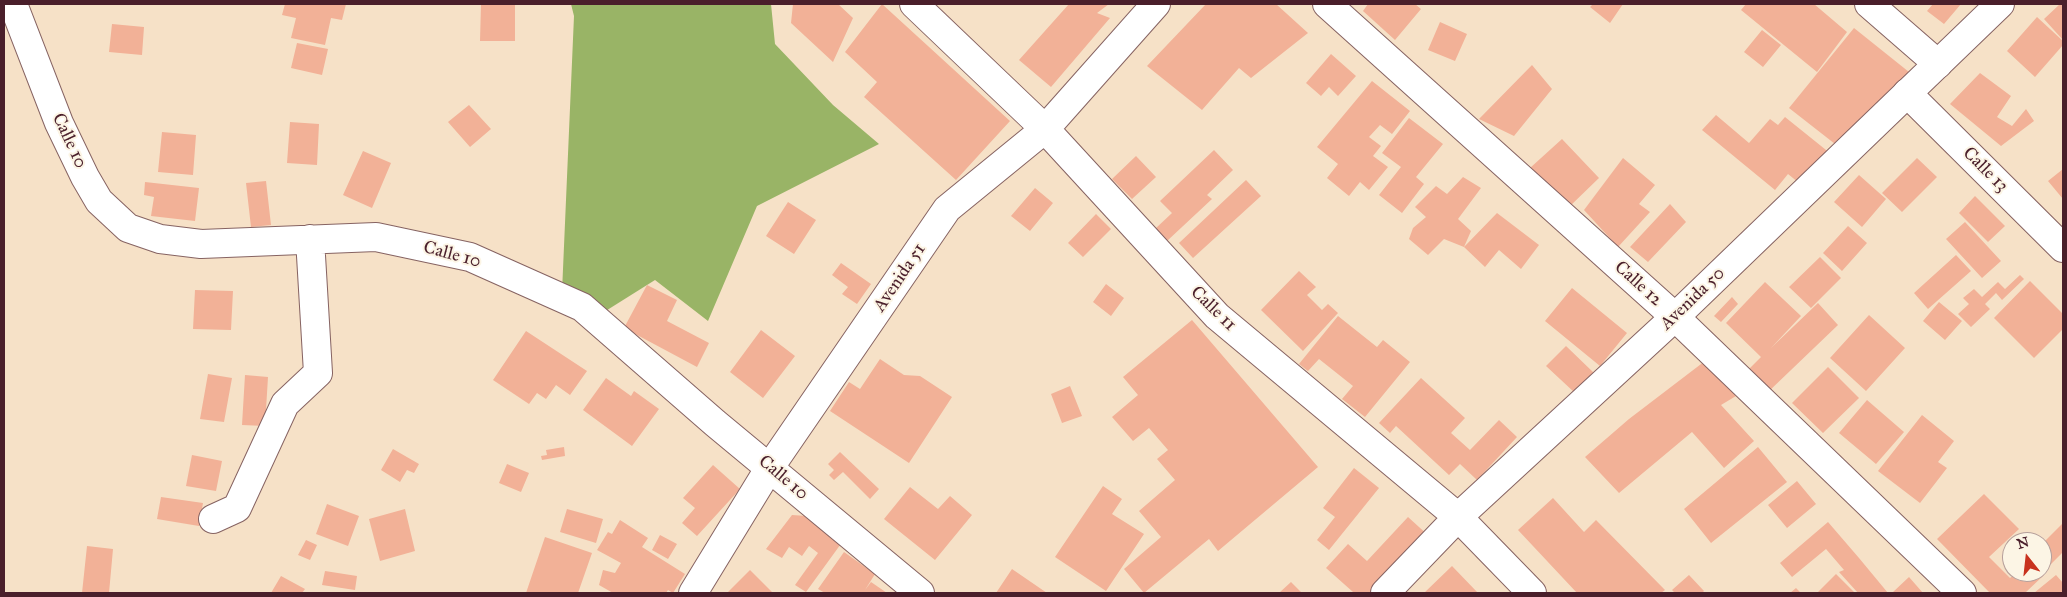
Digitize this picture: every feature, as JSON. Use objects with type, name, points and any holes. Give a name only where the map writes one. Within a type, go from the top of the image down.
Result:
[{"type":"street","name":"Calle 10","points":[[13,4],[59,123],[86,177],[100,200],[128,228],[160,239],[201,244],[376,237],[470,257],[582,307],[715,423],[920,593]]},
{"type":"street","name":"Calle 11","points":[[914,4],[1045,129],[1217,316],[1458,516],[1532,593]]},
{"type":"street","name":"Avenida 51","points":[[693,593],[770,467],[947,209],[1045,129],[1156,4]]},
{"type":"street","name":"Calle 12","points":[[1327,4],[1675,317],[1962,593]]},
{"type":"street","points":[[1869,4],[1938,64]]},
{"type":"street","name":"Avenida 50","points":[[1385,593],[1458,516],[1675,317],[2000,4]]},
{"type":"street","name":"Calle 13","points":[[1907,93],[2063,248]]},
{"type":"street","points":[[213,519],[237,508],[285,404],[318,373],[310,239]]},
{"type":"green space","points":[[571,4],[771,4],[775,44],[833,105],[879,144],[757,206],[708,321],[655,280],[604,312],[562,292],[574,16]]},
{"type":"building","points":[[285,4],[346,4],[342,20],[331,18],[325,45],[291,38],[296,18],[282,15]]},
{"type":"building","points":[[481,4],[515,4],[515,41],[480,41]]},
{"type":"building","points":[[793,4],[838,4],[853,18],[833,62],[791,23]]},
{"type":"building","points":[[882,4],[1010,121],[956,180],[864,97],[877,82],[845,52]]},
{"type":"building","points":[[1069,4],[1109,4],[1097,13],[1110,18],[1051,87],[1019,60]]},
{"type":"building","points":[[1206,4],[1276,4],[1308,33],[1251,78],[1239,68],[1202,110],[1147,66]]},
{"type":"building","points":[[1368,4],[1415,4],[1421,9],[1395,40],[1363,11]]},
{"type":"building","points":[[1593,4],[1623,4],[1610,23],[1590,7]]},
{"type":"building","points":[[1746,4],[1814,4],[1847,32],[1817,72],[1741,10]]},
{"type":"building","points":[[1933,4],[1961,4],[1944,24],[1927,11]]},
{"type":"building","points":[[2060,4],[2063,4],[2063,40],[2044,19]]},
{"type":"building","points":[[2037,17],[2063,41],[2063,45],[2035,77],[2007,51]]},
{"type":"building","points":[[1440,22],[1467,34],[1455,61],[1428,50]]},
{"type":"building","points":[[112,24],[144,27],[142,55],[109,52]]},
{"type":"building","points":[[1854,28],[1909,72],[1844,151],[1789,108]]},
{"type":"building","points":[[1762,30],[1781,45],[1763,67],[1744,52]]},
{"type":"building","points":[[297,43],[328,49],[322,75],[291,68]]},
{"type":"building","points":[[1331,54],[1356,76],[1338,96],[1329,87],[1321,96],[1306,83]]},
{"type":"building","points":[[1532,65],[1552,89],[1514,136],[1479,119]]},
{"type":"building","points":[[1980,73],[2011,96],[1997,117],[2012,126],[2026,109],[2034,121],[2001,146],[1950,104]]},
{"type":"building","points":[[1372,81],[1410,111],[1392,134],[1380,125],[1369,137],[1381,146],[1373,156],[1388,167],[1369,190],[1360,182],[1349,196],[1327,178],[1338,164],[1317,147]]},
{"type":"building","points":[[469,105],[491,129],[470,147],[448,122]]},
{"type":"building","points":[[1716,115],[1749,143],[1770,119],[1778,125],[1785,117],[1831,154],[1804,187],[1788,174],[1775,190],[1702,130]]},
{"type":"building","points":[[1409,118],[1443,144],[1416,177],[1424,184],[1402,213],[1379,195],[1401,167],[1382,153]]},
{"type":"building","points":[[290,122],[319,124],[317,165],[287,163]]},
{"type":"building","points":[[162,132],[196,135],[193,175],[158,172]]},
{"type":"building","points":[[1562,139],[1599,178],[1568,208],[1530,168]]},
{"type":"building","points":[[1214,150],[1233,170],[1207,195],[1212,199],[1167,241],[1155,229],[1172,213],[1160,201]]},
{"type":"building","points":[[363,151],[391,163],[372,208],[343,195]]},
{"type":"building","points":[[1136,156],[1156,177],[1132,199],[1112,179]]},
{"type":"building","points":[[1623,158],[1655,185],[1639,204],[1650,212],[1618,247],[1584,210]]},
{"type":"building","points":[[1917,158],[1937,177],[1902,212],[1882,193]]},
{"type":"building","points":[[2063,169],[2063,199],[2048,181]]},
{"type":"building","points":[[1859,175],[1886,199],[1862,227],[1834,202]]},
{"type":"building","points":[[1463,177],[1481,188],[1458,219],[1471,231],[1464,247],[1444,239],[1428,255],[1409,239],[1413,228],[1426,217],[1415,207],[1436,186],[1447,194]]},
{"type":"building","points":[[1246,180],[1261,196],[1193,258],[1179,243]]},
{"type":"building","points":[[266,181],[271,225],[251,227],[246,183]]},
{"type":"building","points":[[145,182],[199,188],[195,221],[151,216],[154,197],[144,195]]},
{"type":"building","points":[[1035,188],[1053,203],[1030,231],[1011,216]]},
{"type":"building","points":[[1975,196],[2005,226],[1988,242],[1959,213]]},
{"type":"building","points":[[788,202],[816,220],[794,254],[766,236]]},
{"type":"building","points":[[1670,204],[1686,222],[1648,262],[1630,247]]},
{"type":"building","points":[[1497,213],[1539,245],[1521,269],[1499,250],[1485,267],[1464,247]]},
{"type":"building","points":[[1096,214],[1111,229],[1083,257],[1068,243]]},
{"type":"building","points":[[1965,222],[2001,261],[1982,278],[1946,239]]},
{"type":"building","points":[[1848,226],[1867,243],[1842,271],[1823,253]]},
{"type":"building","points":[[1956,255],[1971,271],[1928,309],[1914,293]]},
{"type":"building","points":[[1820,257],[1841,278],[1811,308],[1789,287]]},
{"type":"building","points":[[841,263],[871,284],[857,304],[842,294],[848,287],[832,275]]},
{"type":"building","points":[[1299,271],[1316,287],[1307,295],[1322,310],[1328,304],[1338,313],[1303,351],[1261,310]]},
{"type":"building","points":[[2020,275],[2024,279],[2002,300],[1996,293],[1985,304],[1990,309],[1971,327],[1958,314],[1969,304],[1963,298],[1974,289],[1982,297],[1998,282],[2005,289]]},
{"type":"building","points":[[2030,281],[2063,314],[2063,329],[2034,358],[1994,318]]},
{"type":"building","points":[[1765,282],[1801,316],[1771,348],[1818,303],[1838,325],[1767,393],[1746,372],[1761,357],[1726,323]]},
{"type":"building","points":[[1106,284],[1124,298],[1111,316],[1093,302]]},
{"type":"building","points":[[647,285],[677,300],[667,321],[709,343],[697,367],[624,328]]},
{"type":"building","points":[[1572,288],[1627,333],[1600,366],[1545,321]]},
{"type":"building","points":[[195,290],[233,291],[231,330],[193,329]]},
{"type":"building","points":[[1732,297],[1738,304],[1721,322],[1714,316]]},
{"type":"building","points":[[1939,302],[1962,321],[1945,340],[1923,321]]},
{"type":"building","points":[[1869,315],[1905,348],[1866,391],[1830,358]]},
{"type":"building","points":[[1338,316],[1377,347],[1383,340],[1410,362],[1365,417],[1342,399],[1353,386],[1319,359],[1308,371],[1299,364]]},
{"type":"building","points":[[1192,320],[1318,467],[1218,551],[1209,539],[1144,593],[1124,569],[1161,537],[1139,511],[1175,480],[1157,459],[1168,450],[1149,428],[1133,441],[1112,417],[1138,395],[1123,377]]},
{"type":"building","points":[[761,330],[795,356],[763,398],[730,372]]},
{"type":"building","points":[[526,331],[587,371],[570,395],[556,385],[546,399],[537,393],[529,404],[493,380]]},
{"type":"building","points":[[1566,346],[1594,373],[1575,393],[1546,366]]},
{"type":"building","points":[[880,359],[904,375],[920,376],[952,397],[909,463],[830,411],[849,382],[860,389]]},
{"type":"building","points":[[1705,361],[1736,396],[1721,405],[1754,441],[1724,468],[1692,432],[1619,493],[1585,457],[1629,419]]},
{"type":"building","points":[[1828,367],[1859,398],[1823,433],[1792,403]]},
{"type":"building","points":[[208,374],[232,378],[224,422],[200,419]]},
{"type":"building","points":[[245,375],[268,377],[265,426],[242,425]]},
{"type":"building","points":[[606,378],[631,396],[634,391],[659,409],[632,446],[583,410]]},
{"type":"building","points":[[1421,378],[1465,418],[1451,433],[1470,450],[1499,420],[1517,437],[1477,480],[1460,464],[1449,475],[1396,426],[1390,433],[1379,423]]},
{"type":"building","points":[[1070,386],[1082,416],[1062,423],[1051,394]]},
{"type":"building","points":[[1867,400],[1904,432],[1876,464],[1839,433]]},
{"type":"building","points":[[1922,415],[1954,441],[1938,462],[1947,468],[1920,503],[1878,471]]},
{"type":"building","points":[[564,447],[565,456],[542,460],[541,456],[547,455],[546,450]]},
{"type":"building","points":[[1758,447],[1787,482],[1711,543],[1684,509]]},
{"type":"building","points":[[393,449],[419,464],[414,473],[407,470],[400,482],[381,470]]},
{"type":"building","points":[[840,452],[879,489],[870,499],[843,472],[834,480],[829,475],[834,470],[828,464]]},
{"type":"building","points":[[192,455],[222,461],[216,491],[186,486]]},
{"type":"building","points":[[507,464],[529,473],[521,492],[499,483]]},
{"type":"building","points":[[713,465],[740,489],[697,536],[682,523],[695,508],[683,498]]},
{"type":"building","points":[[1354,468],[1379,488],[1329,550],[1317,540],[1335,517],[1323,508]]},
{"type":"building","points":[[1797,481],[1816,504],[1787,528],[1768,505]]},
{"type":"building","points":[[1103,486],[1122,499],[1112,514],[1144,534],[1106,591],[1055,557]]},
{"type":"building","points":[[910,487],[938,509],[950,496],[972,515],[935,560],[884,519]]},
{"type":"building","points":[[1984,494],[2019,529],[2016,532],[2002,532],[2002,545],[1989,557],[2002,570],[2002,582],[2037,582],[2025,593],[1990,593],[1937,539]]},
{"type":"building","points":[[161,497],[203,503],[199,526],[157,519]]},
{"type":"building","points":[[1553,498],[1584,532],[1596,520],[1665,590],[1661,593],[1577,593],[1518,530]]},
{"type":"building","points":[[327,504],[359,516],[348,546],[316,534]]},
{"type":"building","points":[[405,509],[415,551],[380,561],[369,519]]},
{"type":"building","points":[[567,509],[603,519],[596,543],[560,532]]},
{"type":"building","points":[[792,515],[807,516],[843,541],[806,592],[795,585],[818,553],[809,546],[802,556],[789,547],[782,558],[766,549]]},
{"type":"building","points":[[1408,517],[1430,537],[1378,593],[1352,593],[1326,568],[1348,544],[1367,561]]},
{"type":"building","points":[[620,520],[648,538],[642,547],[685,574],[673,593],[668,590],[666,593],[613,593],[599,585],[603,570],[615,573],[621,563],[597,550],[608,532],[612,534]]},
{"type":"building","points":[[1828,522],[1888,593],[1858,593],[1839,572],[1844,570],[1826,549],[1792,577],[1780,563]]},
{"type":"building","points":[[2063,523],[2063,552],[2052,563],[2052,534]]},
{"type":"building","points":[[660,535],[677,544],[668,559],[652,550]]},
{"type":"building","points":[[545,537],[592,553],[578,593],[526,593]]},
{"type":"building","points":[[306,540],[317,545],[310,560],[298,555]]},
{"type":"building","points":[[87,546],[113,549],[109,593],[82,593]]},
{"type":"building","points":[[844,552],[875,574],[865,590],[871,582],[887,593],[825,593],[818,589]]},
{"type":"building","points":[[1452,566],[1478,593],[1424,593]]},
{"type":"building","points":[[1012,569],[1047,593],[996,593]]},
{"type":"building","points":[[750,570],[773,593],[727,593]]},
{"type":"building","points":[[325,571],[357,576],[355,590],[322,585]]},
{"type":"building","points":[[1836,574],[1855,593],[1817,593]]},
{"type":"building","points":[[1689,575],[1704,591],[1702,593],[1675,593],[1672,590]]},
{"type":"building","points":[[2056,575],[2063,583],[2063,593],[2034,593],[2047,582],[2052,582],[2052,578]]},
{"type":"building","points":[[281,576],[305,589],[302,593],[271,593]]},
{"type":"building","points":[[1909,577],[1923,593],[1893,592]]},
{"type":"building","points":[[1291,582],[1302,593],[1279,593]]},
{"type":"building","points":[[1796,588],[1801,593],[1790,593]]}]
